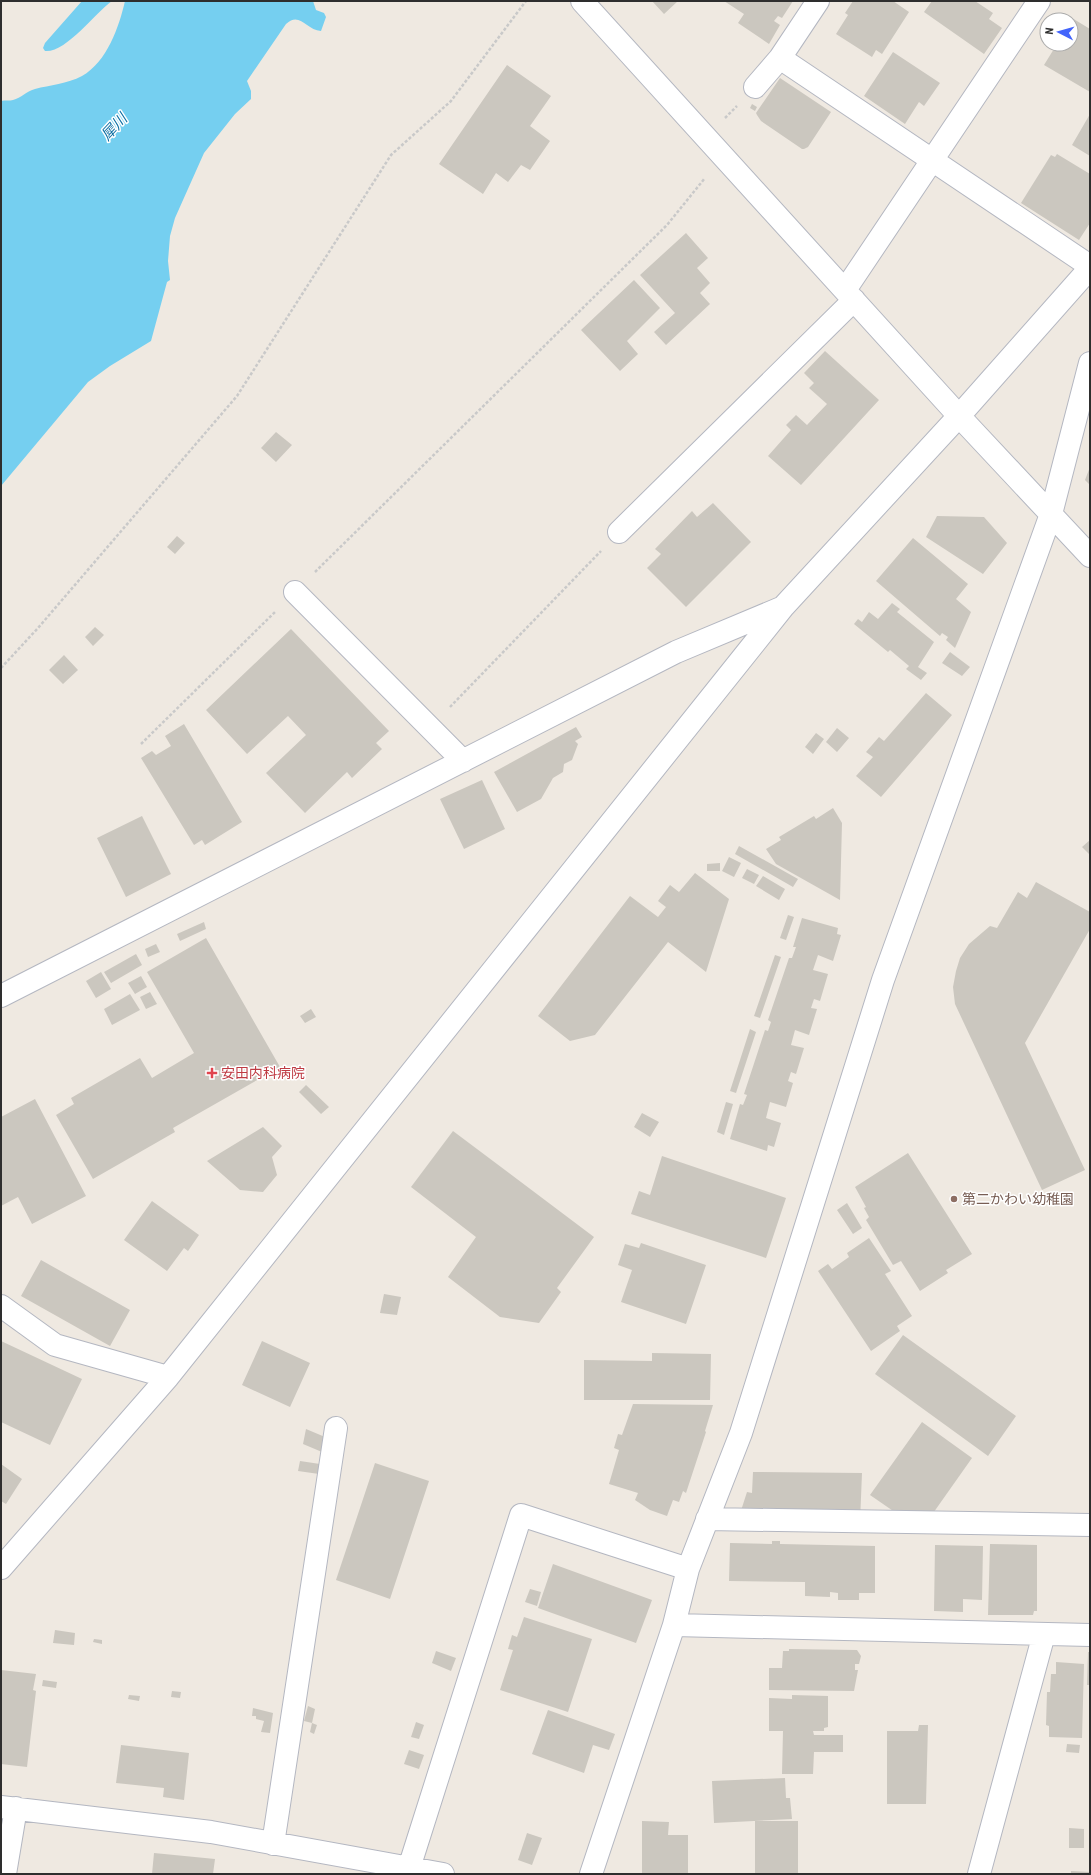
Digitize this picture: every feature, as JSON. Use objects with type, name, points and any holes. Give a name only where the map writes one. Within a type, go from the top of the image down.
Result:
[{"type":"street","points":[[582,1],[959,416],[1090,556]]},
{"type":"street","points":[[755,87],[780,58],[818,1]]},
{"type":"street","points":[[619,532],[849,295],[932,160],[1039,1]]},
{"type":"street","points":[[1,1568],[168,1376],[784,606],[959,416],[1090,267],[780,58]]},
{"type":"street","points":[[591,1874],[674,1625],[688,1569],[741,1433],[883,980],[1051,514],[1090,363]]},
{"type":"street","points":[[295,592],[463,761]]},
{"type":"street","points":[[1,996],[676,652],[784,606]]},
{"type":"street","points":[[1,1306],[55,1345],[168,1376]]},
{"type":"street","points":[[274,1844],[336,1428]]},
{"type":"street","points":[[410,1868],[521,1516],[688,1569]]},
{"type":"street","points":[[707,1519],[1090,1525]]},
{"type":"street","points":[[674,1625],[1090,1635]]},
{"type":"street","points":[[979,1874],[1044,1634]]},
{"type":"street","points":[[5,1874],[8,1808],[211,1832],[274,1844],[345,1865],[410,1868],[444,1874]]},
{"type":"path","points":[[1,668],[38,628],[237,396],[391,155],[451,101],[526,1]]},
{"type":"path","points":[[706,137],[755,87]]},
{"type":"path","points":[[141,744],[667,225],[722,156]]},
{"type":"path","points":[[430,728],[619,532]]},
{"type":"water","points":[[82,1],[112,1],[62,46],[53,50],[45,51],[43,48],[45,43]]},
{"type":"water","name":"犀川","points":[[125,1],[313,1],[316,10],[324,13],[326,17],[321,31],[311,28],[303,22],[295,19],[286,24],[247,81],[251,91],[251,99],[235,114],[204,153],[175,218],[170,236],[168,261],[170,280],[167,282],[151,341],[110,366],[88,382],[1,486],[1,101],[13,100],[32,90],[70,81],[91,70],[111,43]]},
{"type":"building","points":[[652,1],[678,1],[664,14]]},
{"type":"building","points":[[724,1],[793,1],[782,18],[778,16],[774,21],[780,25],[769,44],[738,23],[744,14]]},
{"type":"building","points":[[853,1],[893,1],[909,12],[882,54],[876,50],[872,57],[836,34],[848,15],[845,13]]},
{"type":"building","points":[[932,1],[975,1],[993,13],[989,19],[1002,28],[984,54],[924,12]]},
{"type":"building","points":[[1079,22],[1090,29],[1090,92],[1044,65],[1052,52],[1079,52]]},
{"type":"building","points":[[893,52],[940,83],[924,106],[919,102],[905,124],[864,96]]},
{"type":"building","points":[[507,65],[551,96],[530,126],[550,141],[530,170],[521,165],[508,182],[496,173],[483,194],[439,164]]},
{"type":"building","points":[[780,78],[831,112],[808,147],[804,149],[761,121],[756,113]]},
{"type":"building","points":[[752,104],[757,107],[755,111],[750,108]]},
{"type":"building","points":[[1090,114],[1090,156],[1072,145]]},
{"type":"building","points":[[1057,154],[1090,174],[1090,223],[1079,240],[1021,203],[1051,155],[1055,157]]},
{"type":"building","points":[[686,233],[708,258],[697,268],[710,283],[700,293],[710,304],[666,345],[654,332],[675,313],[640,275]]},
{"type":"building","points":[[634,280],[660,308],[627,341],[638,354],[620,371],[581,330]]},
{"type":"building","points":[[825,351],[879,400],[801,485],[768,456],[791,430],[786,425],[796,415],[807,425],[827,404],[809,388],[814,383],[804,373]]},
{"type":"building","points":[[276,432],[292,445],[276,462],[261,448]]},
{"type":"building","points":[[1090,467],[1090,485],[1085,480]]},
{"type":"building","points":[[713,503],[751,542],[686,607],[647,568],[661,554],[655,549],[692,511],[697,517]]},
{"type":"building","points":[[937,516],[984,517],[1007,543],[983,574],[926,537]]},
{"type":"building","points":[[177,536],[185,543],[175,554],[167,547]]},
{"type":"building","points":[[913,538],[968,584],[956,599],[971,612],[955,648],[946,640],[948,637],[942,633],[940,636],[876,581]]},
{"type":"building","points":[[892,603],[900,609],[897,612],[934,642],[918,667],[927,673],[921,680],[906,669],[909,666],[890,650],[888,652],[854,624],[858,619],[862,622],[869,612],[878,619]]},
{"type":"building","points":[[95,627],[104,635],[93,646],[85,637]]},
{"type":"building","points":[[291,629],[389,731],[376,743],[382,749],[352,778],[347,772],[305,813],[266,773],[306,735],[288,716],[247,754],[206,710]]},
{"type":"building","points":[[950,652],[970,667],[962,676],[942,663]]},
{"type":"building","points":[[64,655],[78,670],[63,684],[49,670]]},
{"type":"building","points":[[926,693],[952,715],[881,797],[856,776],[873,757],[866,752],[879,737],[884,741]]},
{"type":"building","points":[[184,724],[242,822],[205,845],[202,840],[194,845],[141,758],[152,751],[156,755],[171,746],[165,736]]},
{"type":"building","points":[[576,727],[582,737],[575,741],[578,744],[572,760],[564,764],[563,772],[553,778],[541,799],[517,812],[494,772]]},
{"type":"building","points":[[837,728],[849,738],[837,752],[826,742]]},
{"type":"building","points":[[816,733],[824,739],[813,754],[805,747]]},
{"type":"building","points":[[482,780],[505,829],[464,849],[440,799]]},
{"type":"building","points":[[833,808],[842,823],[840,900],[776,864],[766,849],[781,840],[779,837],[814,816],[816,819]]},
{"type":"building","points":[[142,816],[171,874],[126,897],[97,838]]},
{"type":"building","points":[[1090,840],[1090,855],[1082,847]]},
{"type":"building","points":[[739,846],[798,879],[793,887],[735,854]]},
{"type":"building","points":[[729,857],[741,863],[734,877],[722,871]]},
{"type":"building","points":[[720,863],[720,871],[707,871],[707,864]]},
{"type":"building","points":[[747,869],[759,875],[754,884],[742,878]]},
{"type":"building","points":[[695,873],[729,899],[706,972],[668,942],[595,1035],[570,1041],[538,1016],[630,896],[658,917],[666,907],[658,901],[670,885],[679,892]]},
{"type":"building","points":[[763,876],[785,889],[779,900],[756,886]]},
{"type":"building","points":[[1036,882],[1090,912],[1090,929],[1025,1043],[1085,1170],[1042,1190],[955,1004],[953,987],[960,958],[969,944],[990,926],[997,928],[1018,892],[1027,898]]},
{"type":"building","points":[[788,915],[794,917],[786,940],[780,938]]},
{"type":"building","points":[[802,918],[838,928],[837,934],[841,935],[833,961],[818,955],[813,970],[828,974],[820,1001],[814,999],[811,1008],[817,1009],[809,1035],[795,1030],[791,1045],[804,1048],[796,1074],[791,1072],[788,1081],[793,1083],[786,1107],[770,1102],[766,1118],[781,1123],[774,1147],[768,1145],[767,1151],[730,1139],[740,1104],[743,1105],[747,1095],[744,1094],[765,1030],[768,1031],[771,1022],[768,1020],[789,958],[792,958],[796,947],[793,947]]},
{"type":"building","points":[[204,922],[206,929],[180,941],[177,934]]},
{"type":"building","points":[[206,938],[280,1067],[173,1128],[175,1132],[93,1179],[56,1115],[74,1104],[71,1098],[140,1058],[152,1078],[194,1053],[147,972]]},
{"type":"building","points":[[156,944],[160,952],[148,957],[145,949]]},
{"type":"building","points":[[136,954],[142,965],[111,983],[104,972]]},
{"type":"building","points":[[775,955],[781,957],[760,1018],[754,1016]]},
{"type":"building","points":[[101,972],[111,989],[96,998],[86,981]]},
{"type":"building","points":[[141,976],[147,987],[135,994],[128,983]]},
{"type":"building","points":[[150,992],[157,1004],[146,1009],[140,997]]},
{"type":"building","points":[[130,994],[140,1010],[112,1025],[104,1009]]},
{"type":"building","points":[[311,1009],[316,1017],[305,1023],[300,1016]]},
{"type":"building","points":[[750,1029],[756,1032],[736,1093],[730,1091]]},
{"type":"building","points":[[306,1085],[329,1107],[321,1114],[299,1092]]},
{"type":"building","points":[[35,1099],[86,1196],[32,1224],[18,1197],[1,1206],[1,1117]]},
{"type":"building","points":[[726,1102],[733,1104],[724,1135],[717,1132]]},
{"type":"building","points":[[642,1113],[659,1122],[650,1137],[634,1127]]},
{"type":"building","points":[[263,1127],[282,1146],[272,1157],[277,1175],[263,1192],[240,1190],[207,1161]]},
{"type":"building","points":[[453,1131],[594,1237],[557,1288],[561,1292],[539,1323],[500,1317],[448,1277],[476,1237],[411,1187]]},
{"type":"building","points":[[908,1153],[972,1254],[946,1270],[948,1273],[920,1291],[901,1261],[893,1265],[866,1220],[869,1217],[864,1208],[866,1207],[855,1187]]},
{"type":"building","points":[[662,1156],[786,1198],[766,1258],[631,1214],[639,1191],[650,1195]]},
{"type":"building","points":[[152,1201],[199,1235],[188,1251],[184,1248],[167,1271],[124,1240]]},
{"type":"building","points":[[847,1203],[862,1228],[853,1234],[837,1210]]},
{"type":"building","points":[[869,1238],[891,1271],[885,1274],[912,1316],[897,1326],[900,1331],[871,1351],[818,1271],[828,1264],[832,1269],[849,1257],[847,1253]]},
{"type":"building","points":[[641,1243],[706,1265],[686,1324],[621,1302],[632,1270],[618,1265],[625,1244],[639,1248]]},
{"type":"building","points":[[41,1260],[130,1310],[110,1346],[21,1296]]},
{"type":"building","points":[[384,1294],[401,1297],[397,1315],[380,1313]]},
{"type":"building","points":[[903,1335],[1016,1416],[988,1456],[875,1374]]},
{"type":"building","points":[[1,1341],[82,1379],[50,1445],[1,1422]]},
{"type":"building","points":[[262,1341],[310,1363],[290,1407],[242,1385]]},
{"type":"building","points":[[652,1353],[711,1354],[710,1400],[584,1400],[584,1360],[652,1361]]},
{"type":"building","points":[[633,1404],[713,1405],[705,1431],[706,1432],[686,1493],[683,1491],[679,1502],[673,1500],[667,1516],[650,1510],[635,1500],[638,1493],[609,1484],[619,1450],[614,1448],[618,1434],[622,1435]]},
{"type":"building","points":[[922,1422],[972,1458],[924,1526],[903,1510],[899,1515],[870,1495]]},
{"type":"building","points":[[306,1429],[325,1437],[322,1452],[303,1444]]},
{"type":"building","points":[[300,1461],[320,1464],[319,1474],[298,1471]]},
{"type":"building","points":[[375,1463],[429,1481],[390,1599],[336,1580]]},
{"type":"building","points":[[1,1464],[22,1479],[6,1504],[1,1501]]},
{"type":"building","points":[[753,1472],[862,1473],[860,1522],[737,1523],[747,1492],[752,1493]]},
{"type":"building","points":[[772,1541],[780,1541],[780,1544],[875,1546],[875,1593],[859,1593],[859,1600],[838,1600],[838,1593],[830,1592],[830,1597],[805,1596],[805,1582],[729,1581],[730,1543],[772,1544]]},
{"type":"building","points":[[990,1544],[1037,1545],[1037,1611],[1034,1611],[1033,1615],[988,1615]]},
{"type":"building","points":[[935,1545],[983,1546],[982,1600],[963,1599],[963,1612],[934,1611]]},
{"type":"building","points":[[553,1564],[652,1600],[636,1643],[538,1608]]},
{"type":"building","points":[[530,1589],[541,1592],[537,1606],[525,1602]]},
{"type":"building","points":[[524,1617],[592,1639],[568,1712],[500,1690],[513,1650],[508,1649],[512,1635],[517,1637]]},
{"type":"building","points":[[55,1630],[75,1633],[74,1645],[53,1643]]},
{"type":"building","points":[[94,1639],[102,1640],[102,1644],[93,1642]]},
{"type":"building","points":[[789,1649],[857,1650],[861,1656],[859,1664],[855,1664],[855,1670],[858,1670],[854,1691],[769,1690],[769,1668],[782,1668],[783,1651],[789,1651]]},
{"type":"building","points":[[436,1651],[456,1658],[451,1671],[432,1663]]},
{"type":"building","points":[[1088,1652],[1090,1652],[1090,1685],[1087,1685]]},
{"type":"building","points":[[1056,1662],[1084,1664],[1082,1738],[1049,1737],[1049,1726],[1046,1725],[1047,1692],[1050,1692],[1051,1674],[1056,1674]]},
{"type":"building","points":[[1,1670],[36,1674],[33,1690],[36,1691],[27,1767],[1,1764]]},
{"type":"building","points":[[43,1680],[57,1682],[56,1688],[42,1686]]},
{"type":"building","points":[[172,1691],[181,1692],[180,1698],[171,1697]]},
{"type":"building","points":[[129,1695],[140,1696],[139,1701],[128,1699]]},
{"type":"building","points":[[792,1695],[828,1696],[828,1727],[824,1728],[824,1731],[813,1731],[814,1735],[843,1735],[843,1752],[814,1752],[813,1774],[782,1774],[783,1731],[769,1731],[769,1698],[792,1699]]},
{"type":"building","points":[[308,1706],[315,1709],[312,1723],[304,1721]]},
{"type":"building","points":[[253,1708],[273,1713],[270,1733],[261,1732],[264,1721],[256,1719],[256,1716],[252,1716]]},
{"type":"building","points":[[548,1710],[615,1734],[609,1750],[593,1745],[584,1773],[532,1754]]},
{"type":"building","points":[[416,1722],[424,1725],[419,1739],[411,1737]]},
{"type":"building","points":[[312,1723],[317,1725],[314,1734],[310,1732]]},
{"type":"building","points":[[919,1725],[928,1725],[926,1804],[887,1804],[887,1731],[918,1731]]},
{"type":"building","points":[[1067,1744],[1080,1745],[1079,1753],[1066,1752]]},
{"type":"building","points":[[121,1745],[189,1753],[184,1800],[163,1797],[164,1788],[116,1783]]},
{"type":"building","points":[[409,1750],[424,1755],[419,1769],[404,1764]]},
{"type":"building","points":[[785,1778],[786,1798],[790,1798],[792,1819],[714,1823],[712,1781]]},
{"type":"building","points":[[642,1821],[669,1822],[668,1835],[688,1835],[688,1874],[642,1874]]},
{"type":"building","points":[[755,1821],[798,1821],[798,1874],[755,1874]]},
{"type":"building","points":[[1069,1828],[1084,1829],[1084,1848],[1069,1848]]},
{"type":"building","points":[[527,1833],[542,1838],[532,1865],[518,1860]]},
{"type":"building","points":[[154,1853],[215,1859],[213,1874],[152,1874]]},
{"type":"building","points":[[1071,1871],[1090,1872],[1090,1874],[1071,1874]]},
{"type":"place","name":"安田内科病院","points":[[212,1073]]},
{"type":"place","name":"第二かわい幼稚園","points":[[954,1199]]}]
